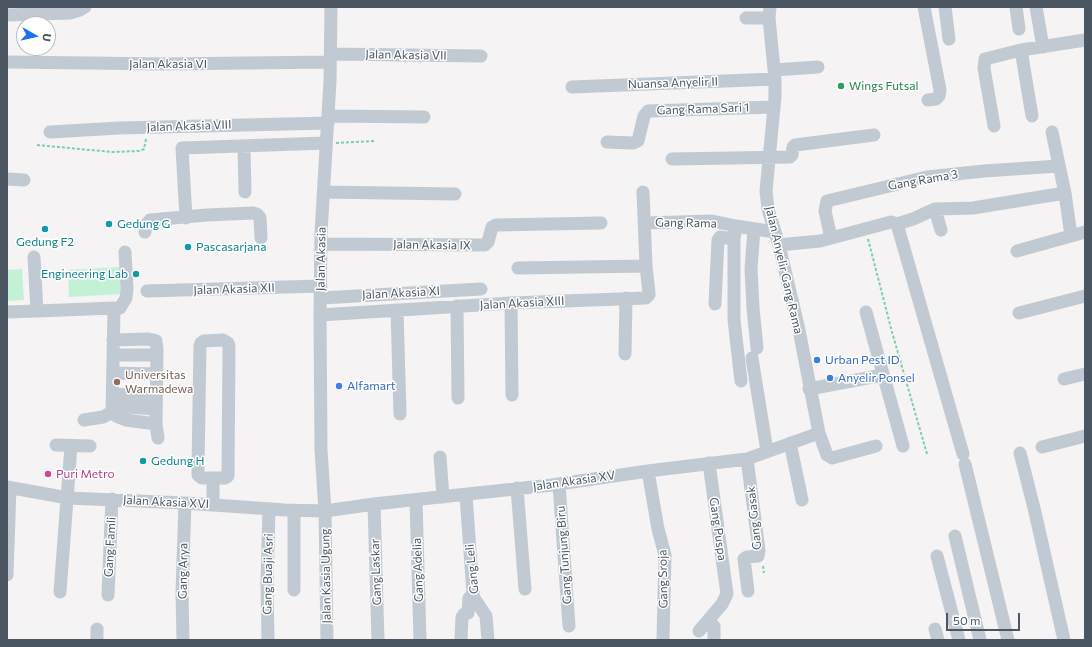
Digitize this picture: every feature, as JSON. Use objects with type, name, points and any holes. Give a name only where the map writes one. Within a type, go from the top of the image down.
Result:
[{"type":"street","points":[[7,15],[70,13],[85,7]]},
{"type":"street","name":"Jalan Akasia","points":[[325,511],[321,450],[320,315],[321,244],[328,119],[331,7]]},
{"type":"street","points":[[924,7],[940,90],[939,96],[936,99],[928,100]]},
{"type":"street","points":[[945,7],[949,39]]},
{"type":"street","points":[[1016,7],[1019,29]]},
{"type":"street","points":[[1036,7],[1043,47]]},
{"type":"street","points":[[746,18],[769,13]]},
{"type":"street","name":"Jalan Anyelir Gang Rama","points":[[769,13],[774,74],[774,106],[766,191],[768,209],[779,245],[799,330],[809,389],[819,433],[827,455],[832,458],[876,446]]},
{"type":"street","points":[[994,126],[983,62],[985,59],[1021,50],[1085,40]]},
{"type":"street","points":[[1021,50],[1032,116]]},
{"type":"street","name":"Jalan Akasia VII","points":[[330,58],[481,56]]},
{"type":"street","name":"Jalan Akasia VI","points":[[7,62],[165,64],[330,58]]},
{"type":"street","name":"Nuansa Anyelir II","points":[[572,87],[774,74],[818,67]]},
{"type":"street","name":"Gang Rama Sari 1","points":[[607,142],[633,143],[638,141],[644,116],[648,111],[774,106]]},
{"type":"street","name":"Jalan Akasia VIII","points":[[50,132],[328,119],[424,117]]},
{"type":"street","points":[[1052,132],[1065,193],[1071,236]]},
{"type":"street","points":[[672,159],[791,156],[795,145],[874,136]]},
{"type":"street","points":[[186,218],[182,148],[326,143]]},
{"type":"street","points":[[244,147],[245,192]]},
{"type":"street","name":"Gang Rama 3","points":[[831,238],[825,211],[826,202],[927,177],[984,171],[1059,166]]},
{"type":"street","points":[[7,179],[24,180]]},
{"type":"street","points":[[324,192],[455,194]]},
{"type":"street","name":"Jalan Akasia XIII","points":[[320,315],[511,303],[644,298],[649,295],[646,266],[643,192]]},
{"type":"street","points":[[779,245],[831,238],[891,222],[897,224],[913,219],[935,209],[973,208],[1065,193]]},
{"type":"street","points":[[935,209],[941,230]]},
{"type":"street","points":[[145,232],[146,226],[150,220],[207,215],[257,214],[260,218],[261,238]]},
{"type":"street","name":"Gang Rama","points":[[645,223],[712,221],[735,233],[754,229],[775,232]]},
{"type":"street","name":"Jalan Akasia IX","points":[[321,244],[485,245],[488,242],[492,226],[496,225],[601,222]]},
{"type":"street","points":[[897,224],[964,459],[1008,640]]},
{"type":"street","points":[[754,229],[752,269],[755,353],[767,451]]},
{"type":"street","points":[[1018,251],[1085,232]]},
{"type":"street","points":[[715,304],[718,240],[720,237],[735,233],[734,320],[741,381]]},
{"type":"street","points":[[7,312],[120,308],[126,298],[127,289],[125,252]]},
{"type":"street","points":[[34,257],[38,311]]},
{"type":"street","points":[[518,268],[646,266]]},
{"type":"street","name":"Jalan Akasia XI","points":[[321,292],[481,289]]},
{"type":"street","name":"Jalan Akasia XII","points":[[147,291],[321,292]]},
{"type":"street","points":[[1019,313],[1085,296]]},
{"type":"street","points":[[625,354],[626,298]]},
{"type":"street","points":[[511,303],[512,395]]},
{"type":"street","points":[[457,306],[458,398]]},
{"type":"street","points":[[114,308],[113,404],[116,416],[126,420],[156,424]]},
{"type":"street","points":[[397,310],[400,414]]},
{"type":"street","points":[[866,312],[903,446]]},
{"type":"street","points":[[113,340],[156,341],[156,424],[158,438]]},
{"type":"street","points":[[223,340],[228,343],[229,346],[230,380],[228,476],[226,478],[213,478],[199,477],[198,472],[200,343],[204,341],[223,340]]},
{"type":"street","points":[[113,354],[157,356]]},
{"type":"street","points":[[113,373],[157,374]]},
{"type":"street","points":[[1064,379],[1085,374]]},
{"type":"street","points":[[809,389],[883,375]]},
{"type":"street","points":[[84,420],[103,417],[113,404],[156,396]]},
{"type":"street","points":[[113,404],[156,409]]},
{"type":"street","name":"Jalan Akasia XV","points":[[325,511],[374,504],[559,484],[747,459],[819,433]]},
{"type":"street","points":[[1042,447],[1085,436]]},
{"type":"street","points":[[790,443],[802,500]]},
{"type":"street","points":[[56,445],[90,446]]},
{"type":"street","points":[[60,592],[71,446]]},
{"type":"street","points":[[1020,453],[1036,515],[1064,640]]},
{"type":"street","points":[[440,457],[443,497]]},
{"type":"street","name":"Gang Gasak","points":[[747,459],[760,550],[758,556],[747,557],[744,559],[748,591]]},
{"type":"street","name":"Gang Puspa","points":[[699,631],[722,604],[727,594],[709,463]]},
{"type":"street","name":"Gang Sroja","points":[[648,471],[658,529],[665,555],[663,640]]},
{"type":"street","points":[[213,478],[213,505]]},
{"type":"street","name":"Gang Tunjung Biru","points":[[559,484],[569,626]]},
{"type":"street","points":[[7,575],[9,487]]},
{"type":"street","name":"Jalan Akasia XVI","points":[[9,487],[68,498],[112,499],[325,511]]},
{"type":"street","points":[[517,488],[524,589]]},
{"type":"street","name":"Gang Leli","points":[[466,495],[473,594],[486,616],[488,640]]},
{"type":"street","name":"Gang Famli","points":[[108,594],[112,499]]},
{"type":"street","name":"Gang Adelia","points":[[416,500],[420,640]]},
{"type":"street","name":"Gang Arya","points":[[183,640],[182,593],[185,503]]},
{"type":"street","name":"Gang Laskar","points":[[374,504],[378,640]]},
{"type":"street","name":"Gang Buaji Asri","points":[[268,640],[267,583],[269,509]]},
{"type":"street","points":[[294,510],[294,590]]},
{"type":"street","name":"Jalan Kasia Ugung","points":[[325,511],[327,640]]},
{"type":"street","points":[[955,536],[980,640]]},
{"type":"street","points":[[937,556],[958,640]]},
{"type":"street","points":[[461,640],[462,617],[468,612],[469,598],[473,594]]},
{"type":"street","points":[[714,626],[714,640]]},
{"type":"path","points":[[37,145],[112,152],[140,151],[146,147],[146,128]]},
{"type":"path","points":[[326,143],[375,141]]},
{"type":"path","points":[[865,228],[892,332],[927,454]]},
{"type":"green space","points":[[120,267],[120,294],[69,297],[68,270]]},
{"type":"green space","points":[[22,269],[24,300],[7,301],[7,270]]},
{"type":"place","name":"Wings Futsal","points":[[841,86]]},
{"type":"place","name":"Gedung G","points":[[109,224]]},
{"type":"place","name":"Gedung F2","points":[[45,229]]},
{"type":"place","name":"Pascasarjana","points":[[188,247]]},
{"type":"place","name":"Engineering Lab","points":[[136,274]]},
{"type":"place","name":"Urban Pest ID","points":[[817,360]]},
{"type":"place","name":"Anyelir Ponsel","points":[[830,378]]},
{"type":"place","name":"Universitas Warmadewa","points":[[117,382]]},
{"type":"place","name":"Alfamart","points":[[339,386]]},
{"type":"place","name":"Gedung H","points":[[143,461]]},
{"type":"place","name":"Puri Metro","points":[[48,474]]}]
